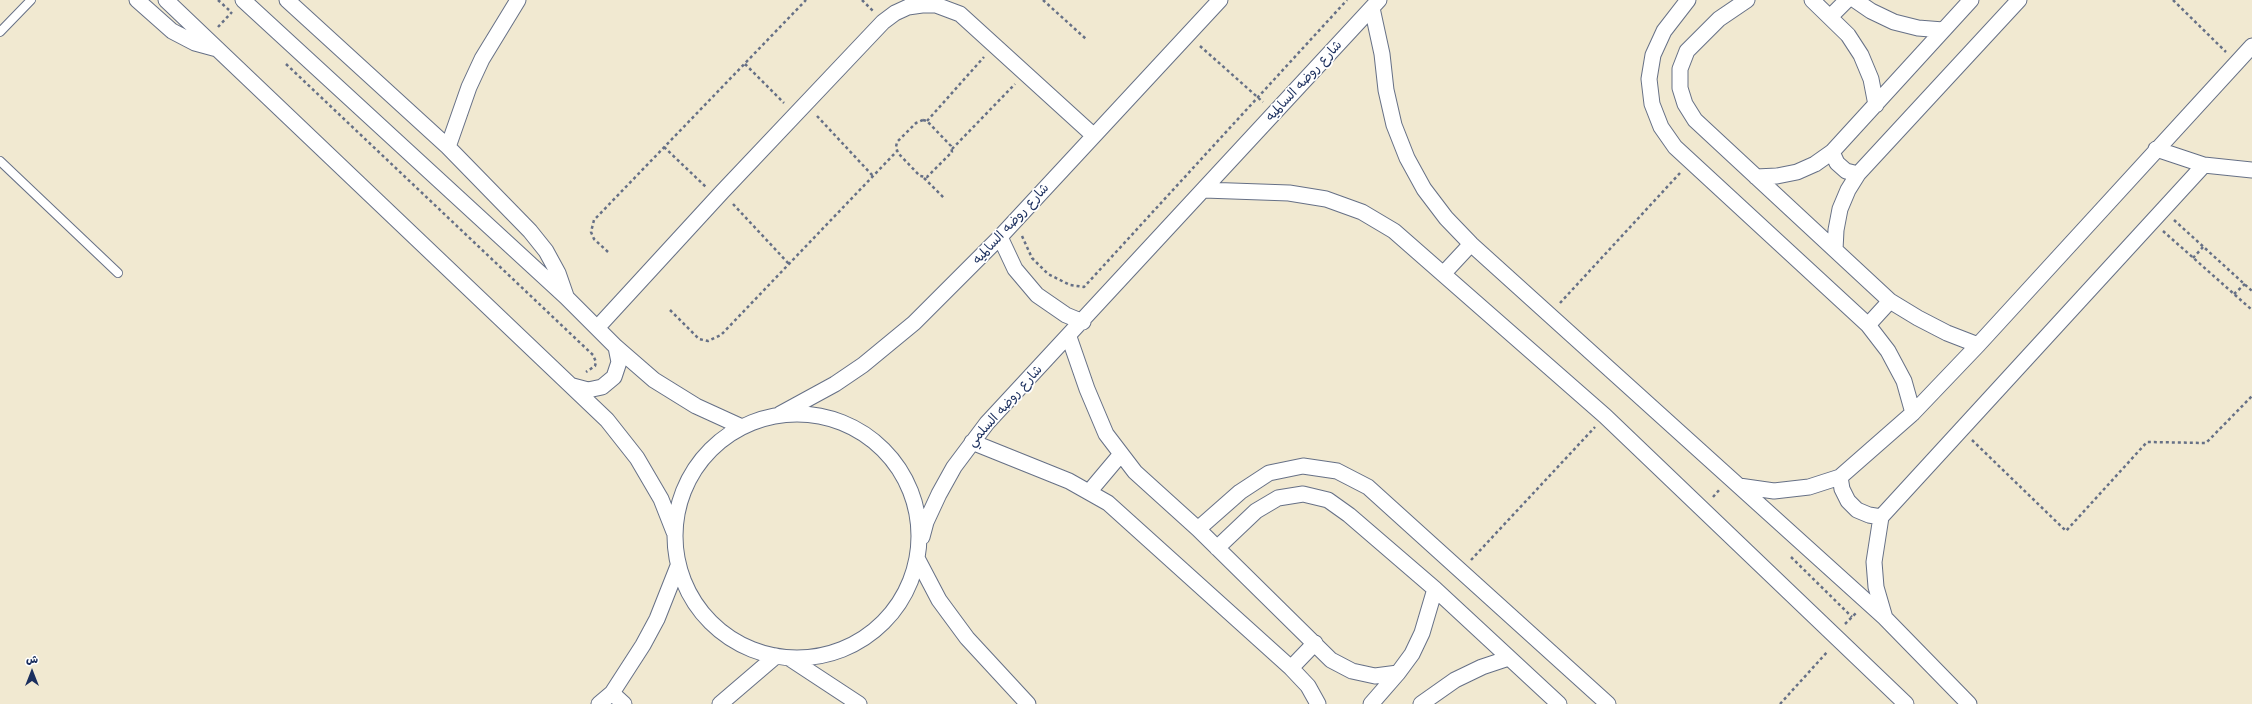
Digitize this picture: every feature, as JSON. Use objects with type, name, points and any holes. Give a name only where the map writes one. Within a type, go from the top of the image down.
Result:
[{"type":"street","points":[[138,0],[172,31],[195,43],[220,50]]},
{"type":"street","points":[[166,0],[607,420],[637,458],[661,499],[675,534]]},
{"type":"street","points":[[244,0],[566,297],[616,347],[654,380],[696,406],[742,427]]},
{"type":"street","points":[[287,0],[448,147],[546,251],[558,273],[566,297]]},
{"type":"street","points":[[448,147],[463,102],[482,59],[518,0]]},
{"type":"street","name":"شارع روضه السالميه","points":[[777,416],[835,384],[889,345],[1000,237],[1093,135],[1220,0]]},
{"type":"street","points":[[1688,0],[1664,32],[1654,55],[1650,79],[1652,104],[1661,127],[1675,147],[1868,325],[1888,351],[1901,375],[1913,413]]},
{"type":"street","points":[[1747,0],[1719,19],[1687,51],[1680,69],[1680,88],[1685,104],[1696,120],[1890,301],[1941,330],[1978,345]]},
{"type":"street","points":[[1812,0],[1831,16],[1848,35],[1861,55],[1871,79],[1876,105]]},
{"type":"street","points":[[1831,16],[1847,0]]},
{"type":"street","points":[[1855,0],[1871,11],[1894,22],[1918,28],[1943,30]]},
{"type":"street","points":[[1756,177],[1777,176],[1797,172],[1815,164],[1832,152],[1971,0]]},
{"type":"street","points":[[1835,250],[1836,230],[1840,209],[1848,190],[1858,174],[2019,0]]},
{"type":"street","points":[[1375,4],[1386,90],[1393,118],[1407,158],[1429,195],[1446,218],[1470,244],[1885,618],[1969,704]]},
{"type":"street","name":"شارع روضه السالميه","points":[[1082,322],[1375,4]]},
{"type":"street","points":[[597,328],[719,194],[883,22],[895,13],[908,7],[922,5],[950,9],[960,14],[1093,135]]},
{"type":"street","points":[[1734,482],[1774,491],[1809,487],[1840,477],[1913,413],[1978,345],[2252,46]]},
{"type":"street","points":[[2156,149],[2204,165],[2252,170]]},
{"type":"street","points":[[1832,152],[1837,163],[1846,171],[1858,174]]},
{"type":"street","points":[[1885,618],[1876,587],[1874,562],[1881,517],[2204,165]]},
{"type":"street","points":[[1204,190],[1289,193],[1326,199],[1362,212],[1394,231],[1605,416],[1906,704]]},
{"type":"street","points":[[1000,237],[1015,269],[1038,295],[1066,315],[1082,322]]},
{"type":"street","points":[[1444,274],[1470,244]]},
{"type":"street","points":[[1868,325],[1890,301]]},
{"type":"street","name":"شارع روضه السلمي","points":[[920,542],[926,522],[939,494],[972,442],[1003,406],[1082,322]]},
{"type":"street","points":[[1069,337],[1087,389],[1106,434],[1135,472],[1198,529],[1315,642],[1331,660],[1352,671],[1375,676],[1398,673]]},
{"type":"street","points":[[573,386],[588,390],[602,387],[614,377],[619,362],[616,347]]},
{"type":"street","points":[[720,704],[783,657],[819,656],[847,648],[872,633],[893,612],[909,588],[918,560],[920,542],[916,506],[902,473],[879,445],[848,425],[813,415],[777,416],[742,427],[715,446],[694,472],[680,502],[675,534],[678,566],[689,593],[704,616],[725,634],[743,645],[783,657],[859,704]]},
{"type":"street","points":[[972,442],[1069,480],[1108,503],[1291,668],[1308,686],[1318,704]]},
{"type":"street","points":[[1089,492],[1121,454]]},
{"type":"street","points":[[1198,529],[1240,492],[1270,473],[1303,466],[1337,471],[1368,487],[1460,572],[1608,704]]},
{"type":"street","points":[[1840,477],[1842,490],[1848,501],[1857,510],[1869,516],[1881,517]]},
{"type":"street","points":[[1217,548],[1256,511],[1278,498],[1303,494],[1328,500],[1435,588],[1559,704]]},
{"type":"street","points":[[918,560],[939,600],[967,638],[1028,704]]},
{"type":"street","points":[[600,704],[612,692],[644,645],[660,613],[678,566]]},
{"type":"street","points":[[1371,704],[1398,673],[1412,654],[1422,633],[1435,588]]},
{"type":"street","points":[[1291,668],[1315,642]]},
{"type":"street","points":[[1421,704],[1455,680],[1482,667],[1509,658]]},
{"type":"street","points":[[612,692],[624,704]]},
{"type":"lane","points":[[0,32],[31,0]]},
{"type":"lane","points":[[0,161],[118,273]]},
{"type":"path","points":[[218,0],[238,18]]},
{"type":"path","points":[[216,29],[244,0]]},
{"type":"path","points":[[608,252],[594,239],[591,232],[594,220],[806,0]]},
{"type":"path","points":[[1043,0],[1086,39]]},
{"type":"path","points":[[1022,231],[1022,237],[1027,250],[1038,266],[1058,281],[1084,287],[1347,0]]},
{"type":"path","points":[[2173,0],[2236,62]]},
{"type":"path","points":[[211,24],[222,34]]},
{"type":"path","points":[[1188,35],[1275,113]]},
{"type":"path","points":[[927,121],[994,45]]},
{"type":"path","points":[[284,62],[593,355],[596,362],[595,366],[588,372],[583,371]]},
{"type":"path","points":[[745,64],[801,109],[873,176]]},
{"type":"path","points":[[924,177],[930,176],[952,154],[952,149],[1025,73]]},
{"type":"path","points":[[670,310],[699,339],[708,341],[715,339],[721,335],[897,151],[897,142],[916,123],[919,121],[927,121],[952,149]]},
{"type":"path","points":[[664,147],[719,194],[789,264]]},
{"type":"path","points":[[897,151],[945,199]]},
{"type":"path","points":[[1548,315],[1690,161]]},
{"type":"path","points":[[2163,210],[2252,291]]},
{"type":"path","points":[[2152,222],[2252,310]]},
{"type":"path","points":[[2193,258],[2203,247]]},
{"type":"path","points":[[2234,294],[2244,284]]},
{"type":"path","points":[[1962,430],[2066,531],[2147,442],[2206,443],[2252,396]]},
{"type":"path","points":[[1460,572],[1605,416]]},
{"type":"path","points":[[1702,508],[1734,482]]},
{"type":"path","points":[[1780,704],[1867,602]]}]
